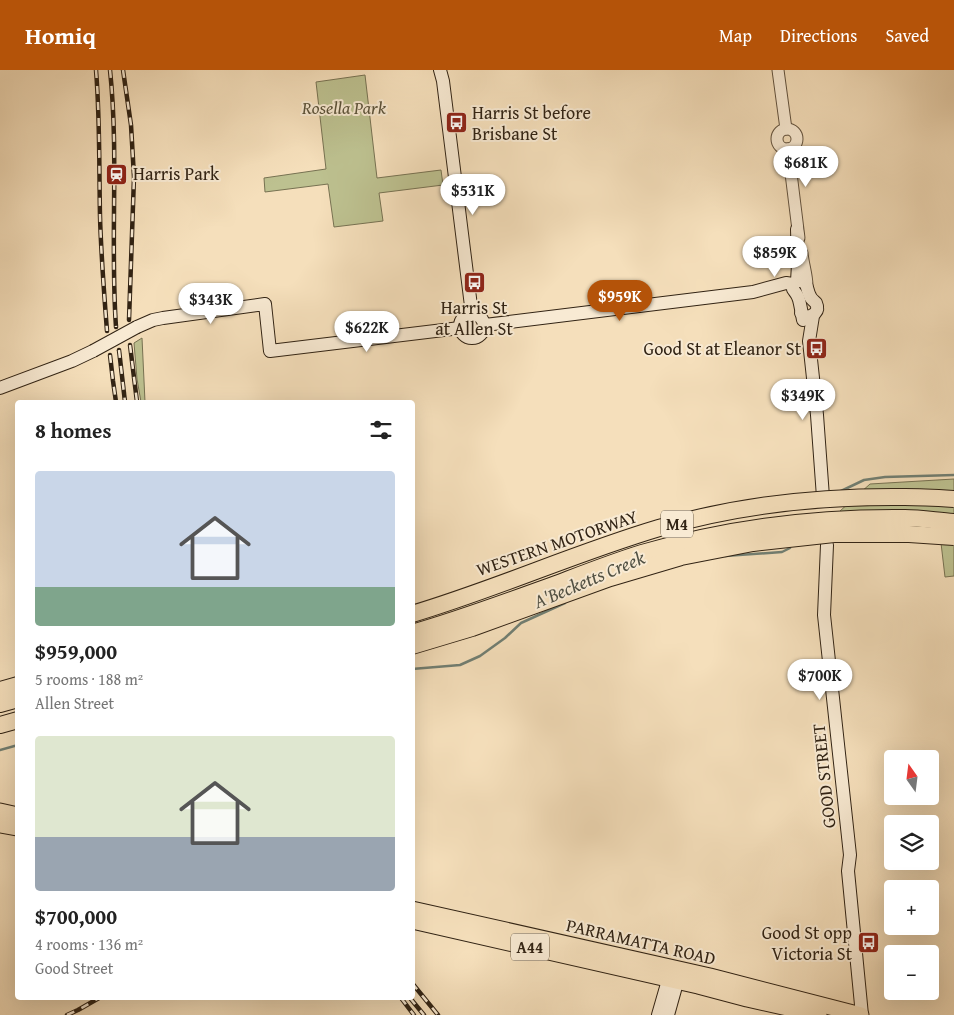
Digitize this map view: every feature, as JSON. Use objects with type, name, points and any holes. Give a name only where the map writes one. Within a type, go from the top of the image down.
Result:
[{"type":"highway","name":"WESTERN MOTORWAY","points":[[415,613],[443,605],[562,561],[651,531],[750,507],[792,502],[876,497],[954,499]]},
{"type":"highway","name":"M4","points":[[415,632],[444,624],[642,554],[723,533],[832,520],[906,518],[954,522]]},
{"type":"highway","name":"M4","points":[[415,645],[472,628],[610,578],[681,557],[753,542],[834,534],[909,534],[954,538]]},
{"type":"highway","points":[[0,690],[15,685]]},
{"type":"highway","points":[[0,704],[15,700]]},
{"type":"highway","points":[[0,725],[15,721]]},
{"type":"highway","points":[[0,811],[15,814]]},
{"type":"highway","points":[[0,825],[15,828]]},
{"type":"highway","name":"PARRAMATTA ROAD","points":[[415,910],[674,974],[819,1015]]},
{"type":"highway","name":"PARRAMATTA ROAD","points":[[415,922],[674,974],[710,976],[862,1015]]},
{"type":"main road","points":[[442,74],[472,314]]},
{"type":"main road","points":[[797,229],[800,307],[807,314],[805,332],[809,341],[823,498]]},
{"type":"main road","points":[[484,325],[753,292],[778,292],[798,286]]},
{"type":"main road","points":[[0,388],[93,352],[153,320],[265,304],[270,351],[460,328]]},
{"type":"main road","points":[[472,314],[482,318],[484,329],[481,336],[469,339],[462,334],[460,328],[462,319],[472,314]]},
{"type":"main road","name":"GOOD STREET","points":[[827,545],[824,615],[850,854],[848,872],[862,1015]]},
{"type":"main road","name":"GOOD STREET","points":[[850,854],[856,870],[870,1015]]},
{"type":"main road","points":[[658,1015],[674,974]]},
{"type":"main road","points":[[668,1015],[674,974]]},
{"type":"street","points":[[778,70],[786,129],[795,132],[797,138],[794,147],[788,149],[797,229]]},
{"type":"green space","name":"Rosella Park","points":[[365,75],[377,178],[441,170],[443,185],[379,193],[383,221],[334,227],[328,184],[265,192],[264,178],[326,169],[316,82]]},
{"type":"green space","points":[[142,338],[145,400],[141,400],[134,343]]},
{"type":"green space","points":[[954,479],[954,576],[945,577],[941,543],[841,539],[840,511],[870,484]]},
{"type":"waterway","name":"A'Becketts Creek","points":[[841,491],[864,480],[885,477],[954,475]]},
{"type":"waterway","name":"A'Becketts Creek","points":[[725,556],[782,552],[790,548]]},
{"type":"waterway","name":"A'Becketts Creek","points":[[415,669],[460,665],[480,656],[505,638],[521,623],[565,603]]},
{"type":"waterway","name":"A'Becketts Creek","points":[[0,750],[15,746]]},
{"type":"railway","points":[[96,70],[99,125],[100,230],[107,331]]},
{"type":"railway","points":[[110,70],[114,134],[114,295],[116,327]]},
{"type":"railway","points":[[123,70],[131,125],[134,177],[129,320]]},
{"type":"railway","points":[[130,345],[137,400]]},
{"type":"railway","points":[[119,350],[125,400]]},
{"type":"railway","points":[[110,355],[116,400]]},
{"type":"railway","points":[[415,987],[438,1015]]},
{"type":"railway","points":[[67,1015],[96,1000]]},
{"type":"railway","points":[[403,1000],[414,1015]]},
{"type":"railway","points":[[412,1000],[424,1015]]},
{"type":"place","name":"Harris St before Brisbane St","points":[[456,123]]},
{"type":"place","name":"Harris Park","points":[[117,174]]},
{"type":"place","name":"Harris St at Allen St","points":[[474,283]]},
{"type":"place","name":"Good St at Eleanor St","points":[[817,349]]},
{"type":"place","name":"Good St opp Victoria St","points":[[868,943]]}]
